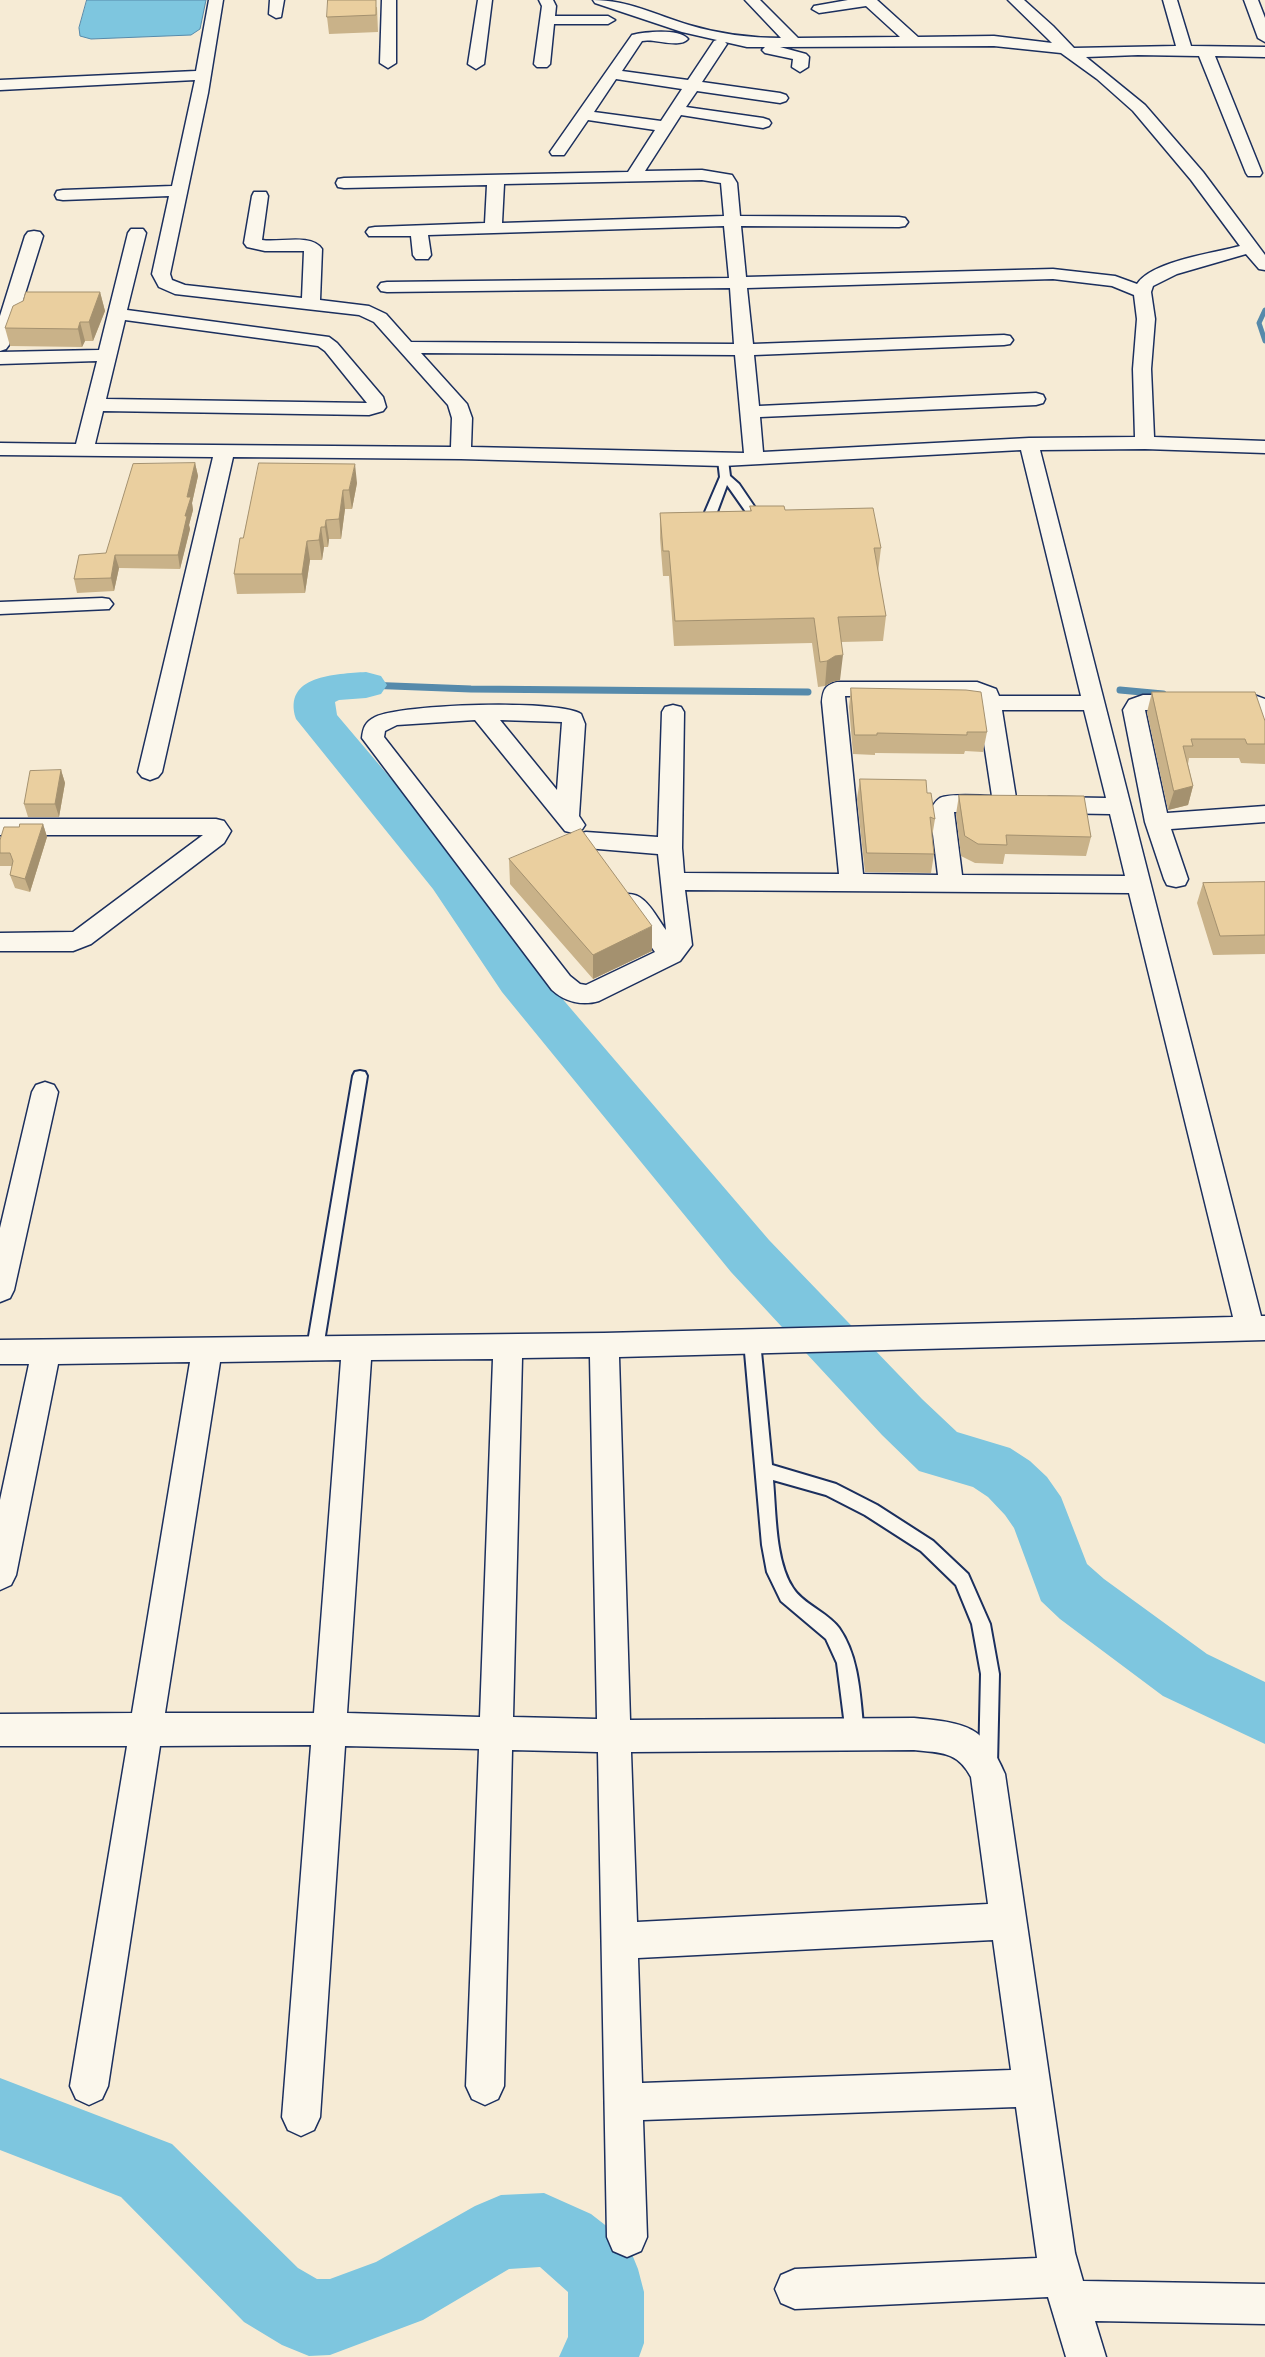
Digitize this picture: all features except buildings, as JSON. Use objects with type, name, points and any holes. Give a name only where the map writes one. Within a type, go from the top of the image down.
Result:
[{"type":"street","points":[[216,0],[203,75],[161,274],[165,283],[181,290],[363,310],[373,313],[380,318],[458,404],[462,418],[461,453]]},
{"type":"street","points":[[388,63],[389,0]]},
{"type":"street","points":[[476,64],[485,0]]},
{"type":"street","points":[[542,64],[548,6],[546,0]]},
{"type":"street","points":[[600,0],[686,29],[747,42],[994,41],[1068,51],[1185,50],[1265,52]]},
{"type":"street","points":[[752,0],[794,43]]},
{"type":"street","points":[[1015,0],[1048,29],[1068,51],[1102,76],[1139,108],[1197,176],[1259,256],[1168,271],[1151,279],[1144,285],[1142,292],[1146,319],[1142,369],[1145,443]]},
{"type":"street","points":[[1170,0],[1185,50]]},
{"type":"street","points":[[1250,0],[1265,38]]},
{"type":"street","points":[[819,9],[868,1],[913,41]]},
{"type":"street","points":[[547,20],[608,20]]},
{"type":"street","points":[[558,152],[637,38],[642,35],[790,52],[801,57],[800,67]]},
{"type":"street","points":[[633,177],[719,44]]},
{"type":"street","points":[[1205,51],[1254,173]]},
{"type":"street","points":[[612,74],[780,98]]},
{"type":"street","points":[[0,85],[203,75]]},
{"type":"street","points":[[677,110],[763,123]]},
{"type":"street","points":[[584,115],[666,127]]},
{"type":"street","points":[[344,183],[702,175],[726,179],[729,183],[754,459]]},
{"type":"street","points":[[493,228],[496,180]]},
{"type":"street","points":[[62,195],[179,191]]},
{"type":"street","points":[[260,196],[253,243],[265,246],[310,246],[313,249],[311,304]]},
{"type":"street","points":[[375,232],[732,221],[899,222]]},
{"type":"street","points":[[419,230],[422,255]]},
{"type":"street","points":[[84,450],[137,234]]},
{"type":"street","points":[[0,345],[34,236]]},
{"type":"street","points":[[387,287],[738,284],[1053,274],[1115,281],[1142,292]]},
{"type":"street","points":[[96,405],[369,410],[376,407],[376,401],[331,347],[323,341],[118,314]]},
{"type":"street","points":[[405,347],[744,350],[1004,340]]},
{"type":"street","points":[[0,358],[107,355]]},
{"type":"street","points":[[749,412],[1036,400]]},
{"type":"street","points":[[0,449],[461,453],[724,468],[754,459],[1029,444],[1145,443],[1265,447]]},
{"type":"street","points":[[0,1352],[604,1345],[1257,1328],[1139,885],[1029,444]]},
{"type":"street","points":[[150,772],[224,452]]},
{"type":"street","points":[[0,608],[102,604]]},
{"type":"street","points":[[1176,879],[1157,822],[1152,787],[1134,710],[1136,705],[1143,702],[1246,701],[1260,705],[1265,724]]},
{"type":"street","points":[[852,882],[833,702],[1094,703]]},
{"type":"street","points":[[989,704],[1005,804]]},
{"type":"street","points":[[567,818],[573,719],[559,714],[480,712],[389,720],[374,728],[373,738],[561,983],[569,991],[579,995],[590,994],[670,955],[680,945],[670,848],[673,712]]},
{"type":"street","points":[[480,712],[603,863]]},
{"type":"street","points":[[951,883],[942,810],[947,804],[1005,804],[1117,796],[1152,787]]},
{"type":"street","points":[[1157,822],[1265,814]]},
{"type":"street","points":[[0,827],[216,827],[219,831],[216,837],[82,938],[73,942],[0,942]]},
{"type":"street","points":[[586,840],[648,842],[670,848]]},
{"type":"street","points":[[672,881],[1139,885]]},
{"type":"street","points":[[620,886],[670,955]]},
{"type":"street","points":[[0,1290],[45,1092]]},
{"type":"street","points":[[604,1345],[627,2237]]},
{"type":"street","points":[[485,2086],[508,1346]]},
{"type":"street","points":[[301,2117],[357,1348]]},
{"type":"street","points":[[89,2086],[207,1350]]},
{"type":"street","points":[[0,1575],[46,1352]]},
{"type":"street","points":[[0,1730],[329,1730],[614,1736],[914,1734],[954,1738],[977,1754],[988,1774],[1055,2253],[1064,2289],[1086,2357]]},
{"type":"street","points":[[620,1941],[1008,1921]]},
{"type":"street","points":[[624,2102],[1032,2088]]},
{"type":"street","points":[[795,2289],[1064,2289],[1265,2304]]},
{"type":"lane","points":[[316,1348],[360,1076]]},
{"type":"lane","points":[[766,1341],[764,1470],[771,1545],[776,1572],[786,1595],[832,1633],[846,1662],[855,1734]]},
{"type":"lane","points":[[764,1470],[830,1489],[871,1510],[927,1546],[962,1580],[981,1624],[990,1674],[988,1774]]},
{"type":"water","points":[[87,0],[206,0],[200,29],[191,35],[91,39],[80,36],[79,28]]},
{"type":"waterway","points":[[1265,310],[1259,323],[1265,341]]},
{"type":"waterway","points":[[366,685],[471,689],[808,692]]},
{"type":"waterway","points":[[366,685],[336,687],[319,693],[314,699],[313,708],[317,719],[424,845],[474,911],[519,980],[750,1256],[902,1417],[940,1453],[989,1466],[1009,1479],[1026,1496],[1040,1516],[1063,1581],[1082,1599],[1185,1675],[1265,1714]]},
{"type":"waterway","points":[[1120,690],[1163,694]]},
{"type":"waterway","points":[[0,2114],[146,2170],[271,2295],[309,2318],[330,2317],[396,2293],[501,2232],[544,2230],[565,2240],[600,2269],[606,2292],[606,2343],[598,2357]]}]
